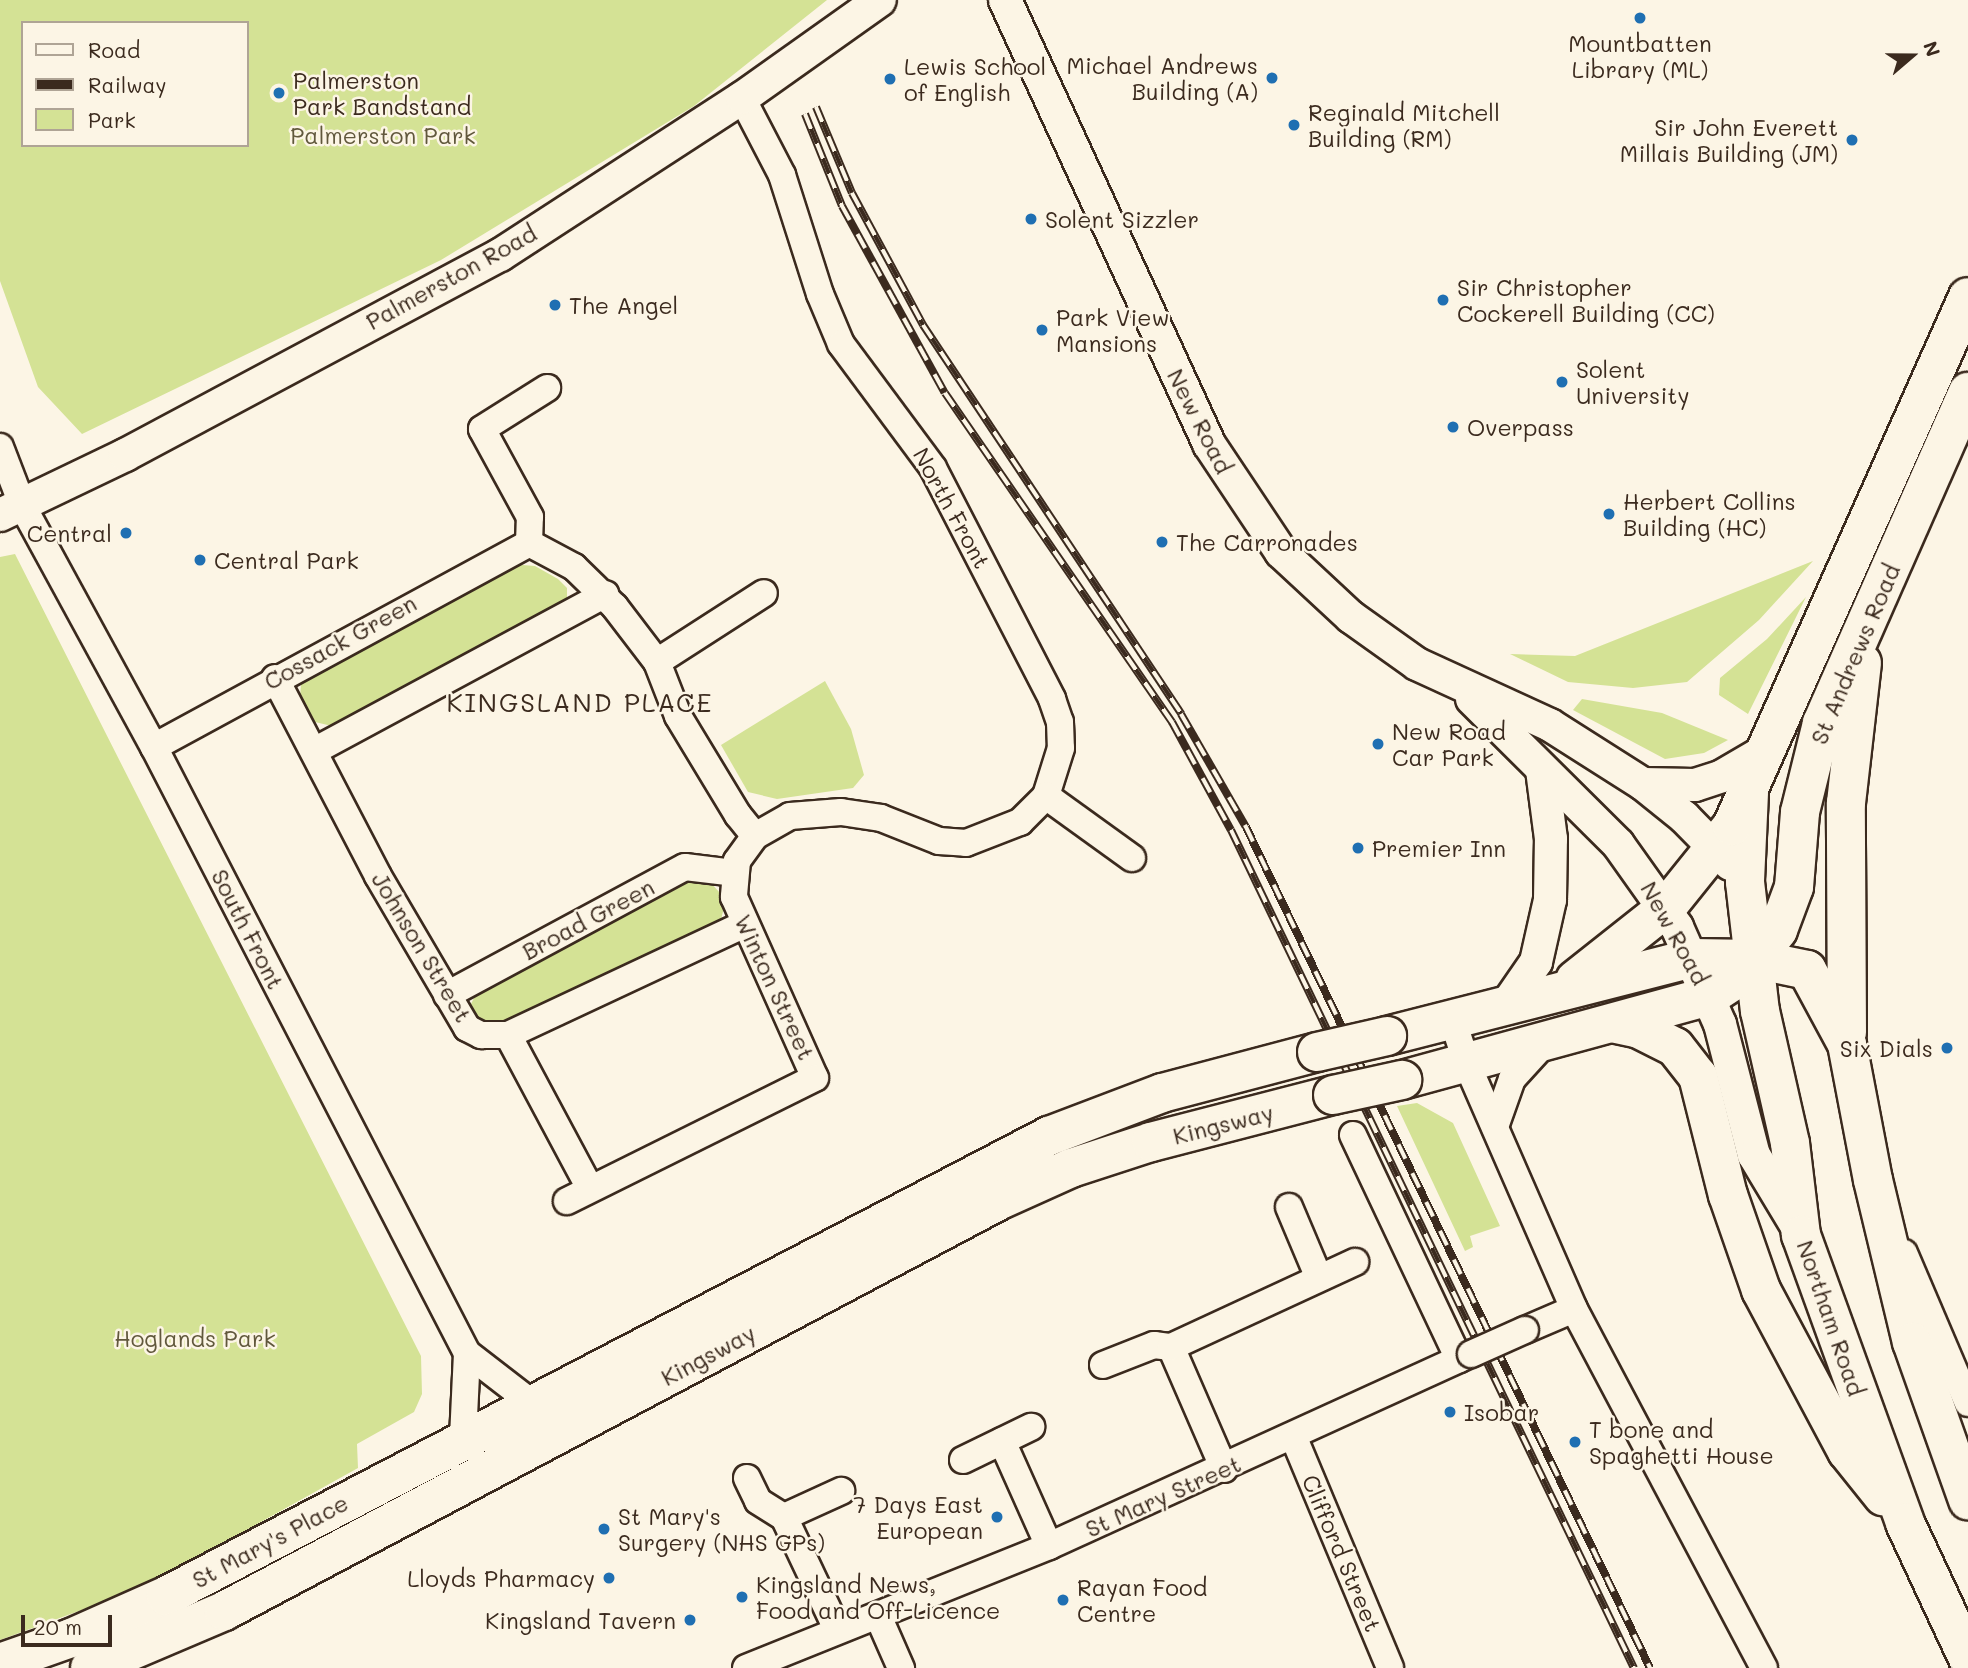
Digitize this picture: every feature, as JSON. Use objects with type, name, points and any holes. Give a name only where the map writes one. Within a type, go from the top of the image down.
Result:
[{"type":"main road","name":"St Andrews Road","points":[[1666,908],[1717,849],[1749,793],[1765,751],[1968,297]]},
{"type":"main road","name":"St Andrews Road","points":[[1754,959],[1778,930],[1794,887],[1800,812],[1822,723],[1880,597],[1968,392]]},
{"type":"main road","points":[[1880,597],[1862,665],[1846,803],[1847,1044],[1873,1180],[1912,1342],[1968,1500]]},
{"type":"main road","name":"Northam Road","points":[[1749,793],[1745,882],[1760,1011],[1790,1143],[1801,1235],[1905,1523],[1968,1658]]},
{"type":"main road","name":"Kingsway","points":[[1559,991],[1666,908]]},
{"type":"main road","name":"Kingsway","points":[[533,1404],[1049,1136],[1162,1093],[1693,958],[1754,959]]},
{"type":"main road","points":[[1754,959],[1807,970],[1847,1044]]},
{"type":"main road","name":"Kingsway","points":[[534,1445],[1000,1200],[1071,1168],[1151,1142],[1544,1044],[1710,996],[1735,980],[1754,959]]},
{"type":"main road","points":[[1616,1024],[1639,1029],[1675,1046],[1698,1076],[1728,1195],[1761,1290],[1847,1451],[1905,1523]]},
{"type":"main road","name":"St Mary's Place","points":[[0,1663],[71,1638],[166,1596],[463,1438],[533,1404]]},
{"type":"main road","name":"St Mary's Place","points":[[90,1668],[224,1611],[534,1445]]},
{"type":"street","name":"Palmerston Road","points":[[12,511],[500,255],[742,98],[880,0]]},
{"type":"street","name":"New Road","points":[[1005,0],[1204,434],[1234,487],[1281,552],[1317,588],[1368,629],[1459,687],[1550,725],[1643,784],[1717,849],[1745,882],[1807,970]]},
{"type":"street","name":"North Front","points":[[742,98],[782,175],[820,294],[841,344],[933,468],[1052,699],[1060,722],[1061,748],[1046,796]]},
{"type":"street","points":[[547,388],[482,429],[530,517],[528,543],[573,567],[605,594],[657,662],[678,716],[738,816],[755,836]]},
{"type":"street","name":"South Front","points":[[0,447],[12,511],[154,747],[467,1353],[533,1404]]},
{"type":"street","name":"Cossack Green","points":[[154,747],[275,678],[528,543]]},
{"type":"street","points":[[657,662],[764,593]]},
{"type":"street","points":[[314,751],[605,594]]},
{"type":"street","name":"Johnson Street","points":[[275,678],[378,876],[467,1028],[481,1035],[508,1035]]},
{"type":"street","name":"New Road","points":[[1459,687],[1618,844],[1666,908],[1710,996],[1754,1155],[1801,1235]]},
{"type":"street","points":[[1643,784],[1695,785],[1722,776],[1765,751]]},
{"type":"street","points":[[1507,1004],[1536,962],[1550,900],[1553,858],[1542,770]]},
{"type":"street","points":[[734,873],[743,850],[755,836],[790,816],[841,812],[881,818],[939,841],[966,843],[1020,822],[1046,796],[1132,858]]},
{"type":"street","name":"Broad Green","points":[[447,995],[685,867],[734,873]]},
{"type":"street","name":"Winton Street","points":[[567,1201],[589,1187],[815,1078],[812,1064],[743,925],[734,897],[734,873]]},
{"type":"street","points":[[589,1187],[508,1035],[743,925]]},
{"type":"street","points":[[1453,1021],[1467,1064],[1574,1309],[1765,1668]]},
{"type":"street","points":[[1494,1127],[1512,1079],[1544,1044]]},
{"type":"street","points":[[1353,1135],[1391,1247],[1465,1357]]},
{"type":"street","points":[[1873,1180],[1968,1403]]},
{"type":"street","points":[[1289,1207],[1319,1278]]},
{"type":"street","points":[[1103,1365],[1154,1345],[1171,1347],[1355,1262]]},
{"type":"street","name":"St Mary Street","points":[[747,1668],[837,1629],[880,1618],[1049,1546],[1294,1438],[1574,1309]]},
{"type":"street","points":[[1171,1347],[1224,1469]]},
{"type":"street","points":[[463,1438],[467,1353]]},
{"type":"street","points":[[963,1460],[1031,1427]]},
{"type":"street","name":"Clifford Street","points":[[1294,1438],[1390,1668]]},
{"type":"street","points":[[1002,1441],[1049,1546]]},
{"type":"street","points":[[747,1478],[758,1502],[784,1517],[837,1629]]},
{"type":"street","points":[[784,1517],[841,1491]]},
{"type":"street","points":[[880,1618],[901,1668]]},
{"type":"green space","name":"Palmerston Park","points":[[0,0],[827,0],[694,106],[441,260],[82,434],[38,387],[0,281]]},
{"type":"green space","name":"Hoglands Park","points":[[15,554],[421,1356],[422,1394],[414,1412],[357,1444],[358,1468],[144,1587],[0,1640],[0,557]]},
{"type":"green space","points":[[1813,561],[1759,620],[1687,682],[1633,688],[1568,682],[1510,654],[1575,656]]},
{"type":"green space","points":[[510,564],[535,566],[558,579],[567,588],[567,601],[336,727],[315,722],[300,698],[301,684],[309,673]]},
{"type":"green space","points":[[1806,597],[1748,714],[1719,695],[1720,678],[1767,639]]},
{"type":"green space","points":[[825,681],[851,729],[864,775],[853,788],[777,799],[748,792],[721,745]]},
{"type":"green space","points":[[1582,699],[1662,713],[1728,740],[1704,753],[1665,759],[1573,710]]},
{"type":"green space","points":[[695,879],[711,883],[720,893],[724,907],[721,920],[711,930],[511,1020],[493,1022],[475,1018],[471,1004],[477,992],[679,883]]},
{"type":"green space","points":[[1417,1103],[1453,1123],[1500,1226],[1470,1236],[1473,1247],[1465,1251],[1397,1106]]},
{"type":"railway","points":[[816,107],[852,193],[923,325],[1181,714],[1246,827],[1650,1668]]},
{"type":"railway","points":[[805,114],[842,206],[945,393],[1172,722],[1231,830],[1634,1668]]},
{"type":"place","name":"Mountbatten Library (ML)","points":[[1640,18]]},
{"type":"place","name":"Michael Andrews Building (A)","points":[[1272,78]]},
{"type":"place","name":"Lewis School of English","points":[[890,79]]},
{"type":"place","name":"Palmerston Park Bandstand","points":[[279,93]]},
{"type":"place","name":"Reginald Mitchell Building (RM)","points":[[1294,125]]},
{"type":"place","name":"Sir John Everett Millais Building (JM)","points":[[1852,140]]},
{"type":"place","name":"Solent Sizzler","points":[[1031,219]]},
{"type":"place","name":"Sir Christopher Cockerell Building (CC)","points":[[1443,300]]},
{"type":"place","name":"The Angel","points":[[555,305]]},
{"type":"place","name":"Park View Mansions","points":[[1042,330]]},
{"type":"place","name":"Solent University","points":[[1562,382]]},
{"type":"place","name":"Overpass","points":[[1453,427]]},
{"type":"place","name":"Herbert Collins Building (HC)","points":[[1609,514]]},
{"type":"place","name":"Central","points":[[126,533]]},
{"type":"place","name":"The Carronades","points":[[1162,542]]},
{"type":"place","name":"Central Park","points":[[200,560]]},
{"type":"place","name":"New Road Car Park","points":[[1378,744]]},
{"type":"place","name":"Premier Inn","points":[[1358,848]]},
{"type":"place","name":"Six Dials","points":[[1947,1048]]},
{"type":"place","name":"Isobar","points":[[1450,1412]]},
{"type":"place","name":"T bone and Spaghetti House","points":[[1575,1442]]},
{"type":"place","name":"7 Days East European","points":[[997,1517]]},
{"type":"place","name":"St Mary's Surgery (NHS GPs)","points":[[604,1529]]},
{"type":"place","name":"Lloyds Pharmacy","points":[[609,1578]]},
{"type":"place","name":"Kingsland News, Food and Off-Licence","points":[[742,1597]]},
{"type":"place","name":"Rayan Food Centre","points":[[1063,1600]]},
{"type":"place","name":"Kingsland Tavern","points":[[690,1620]]},
{"type":"district","name":"KINGSLAND PLACE","points":[[580,703]]}]
